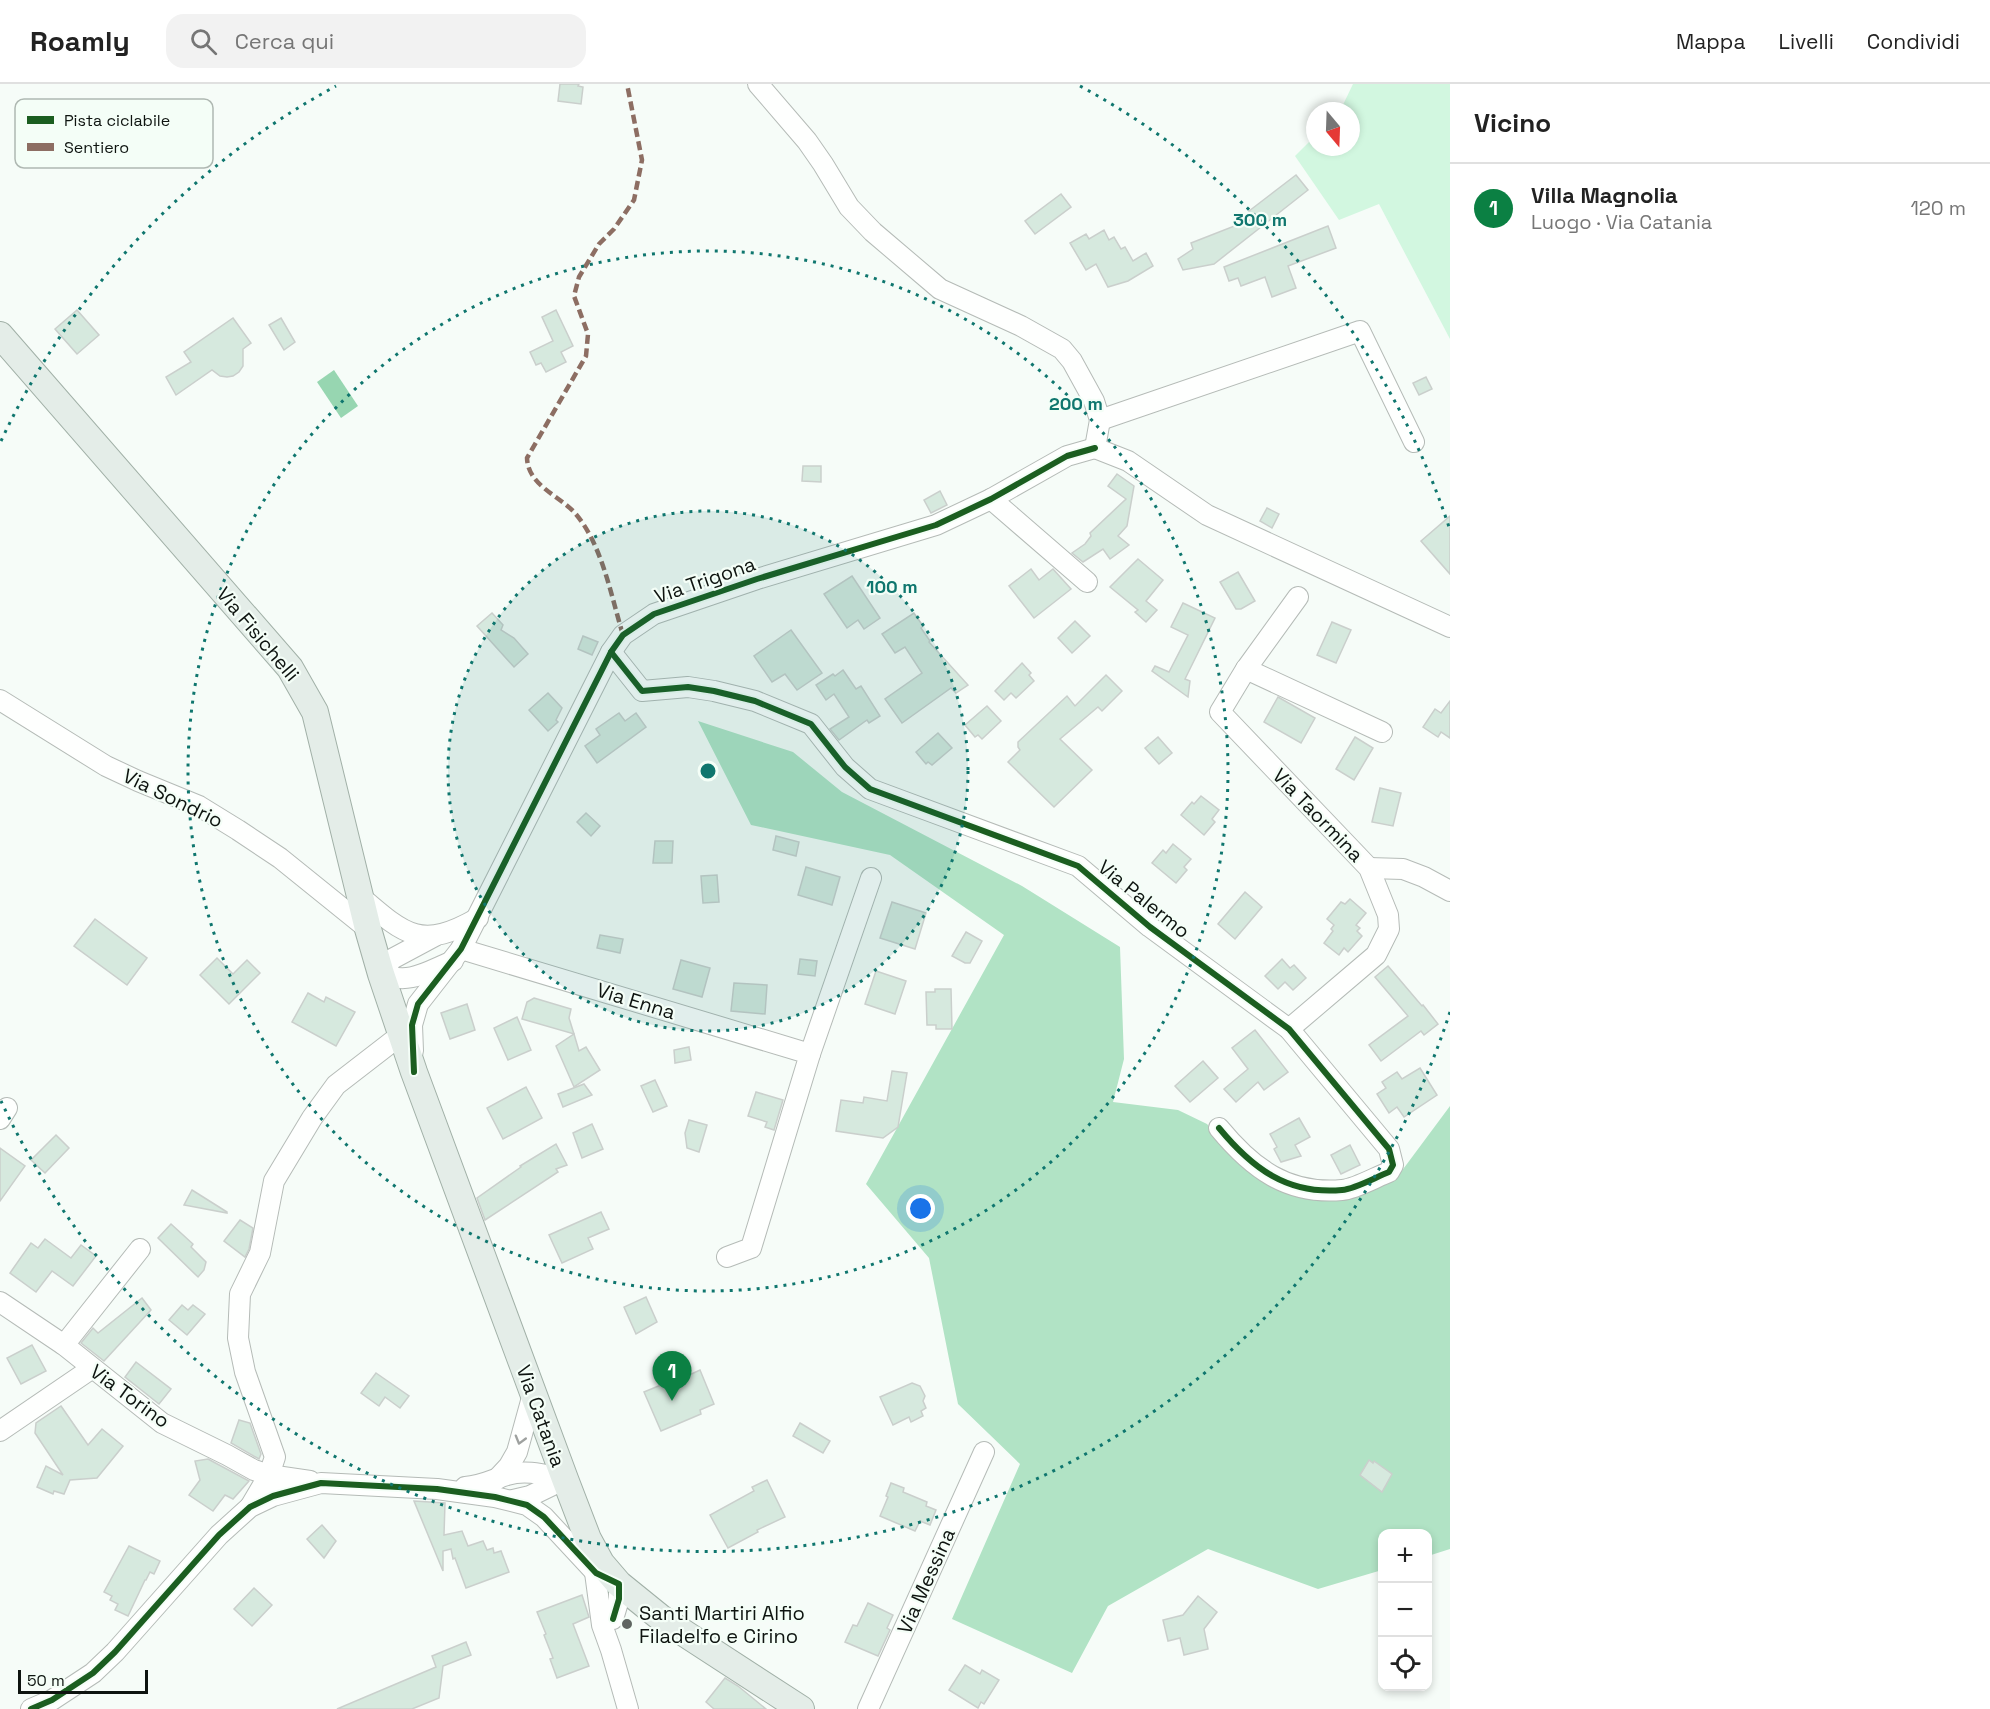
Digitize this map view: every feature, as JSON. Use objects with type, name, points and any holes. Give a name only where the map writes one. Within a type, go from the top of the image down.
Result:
[{"type":"main road","name":"Via Fisichelli","points":[[0,335],[290,668],[315,712],[368,929],[402,1034]]},
{"type":"main road","name":"Via Catania","points":[[402,1034],[414,1072],[565,1479],[582,1546],[601,1563],[607,1579],[744,1673],[801,1709]]},
{"type":"street","points":[[758,84],[807,141],[849,207],[873,232],[940,289],[1021,326],[1062,349],[1072,361],[1094,401],[1100,420],[1095,447],[1128,461],[1207,515],[1450,627]]},
{"type":"street","points":[[1100,420],[1360,331],[1414,442]]},
{"type":"street","name":"Via Trigona","points":[[414,1072],[412,1024],[418,1004],[458,955],[611,652],[623,635],[654,614],[757,579],[936,525],[991,499],[1067,456],[1095,447]]},
{"type":"street","points":[[991,499],[1087,582]]},
{"type":"street","name":"Via Taormina","points":[[1289,1029],[1376,955],[1389,929],[1388,915],[1369,868],[1220,712],[1246,669],[1298,597]]},
{"type":"street","name":"Via Palermo","points":[[611,652],[642,691],[688,687],[755,701],[811,724],[844,767],[870,789],[1078,866],[1150,927],[1289,1029],[1389,1149],[1393,1165],[1389,1172],[1344,1190],[1310,1189],[1283,1181],[1262,1171],[1239,1152],[1219,1128]]},
{"type":"street","points":[[1246,669],[1382,732]]},
{"type":"street","name":"Via Sondrio","points":[[0,700],[106,766],[199,806],[238,830],[280,858],[368,929]]},
{"type":"street","points":[[1369,868],[1403,869],[1450,891]]},
{"type":"street","points":[[727,1257],[751,1248],[810,1054],[871,878]]},
{"type":"street","points":[[361,897],[394,924],[413,934],[435,936]]},
{"type":"street","points":[[458,955],[410,979],[395,979],[381,974],[392,959],[435,936],[456,930],[478,918]]},
{"type":"street","name":"Via Enna","points":[[458,955],[810,1054]]},
{"type":"street","points":[[250,1507],[275,1457],[244,1372],[238,1338],[240,1294],[260,1253],[274,1181],[312,1118],[336,1085],[402,1034]]},
{"type":"street","points":[[64,1346],[140,1249]]},
{"type":"street","name":"Via Torino","points":[[0,1302],[64,1346],[162,1423],[254,1470],[268,1475],[321,1483]]},
{"type":"street","points":[[0,1431],[92,1369]]},
{"type":"street","points":[[496,1480],[509,1466],[517,1452],[533,1394]]},
{"type":"street","name":"Via Messina","points":[[868,1709],[984,1452]]},
{"type":"street","points":[[437,1489],[475,1486],[521,1472],[565,1479]]},
{"type":"street","points":[[513,1500],[530,1496],[565,1479]]},
{"type":"street","points":[[31,1709],[52,1700],[93,1673],[116,1652],[219,1535],[250,1507],[273,1496],[321,1483],[437,1489],[513,1500],[526,1505],[544,1517],[570,1543],[582,1546],[608,1622],[611,1650],[628,1709]]},
{"type":"street","points":[[607,1579],[619,1599],[608,1622]]},
{"type":"street","points":[[608,1622],[622,1608],[642,1604]]},
{"type":"shaded area","points":[[1353,84],[1450,84],[1450,339],[1379,204],[1339,220],[1295,156],[1306,145],[1306,156],[1360,156],[1360,102],[1344,102]]},
{"type":"shaded area","points":[[334,370],[358,406],[341,418],[317,382]]},
{"type":"shaded area","points":[[698,721],[793,752],[842,792],[1022,886],[1120,947],[1124,1059],[1113,1102],[1178,1110],[1207,1124],[1235,1156],[1343,1196],[1398,1176],[1450,1106],[1450,1549],[1432,1555],[1432,1529],[1378,1529],[1378,1571],[1318,1589],[1208,1549],[1108,1606],[1072,1673],[952,1619],[1020,1464],[958,1404],[929,1258],[866,1184],[1004,935],[890,855],[751,825]]},
{"type":"building","points":[[560,84],[579,84],[578,86],[583,87],[581,104],[558,101]]},
{"type":"building","points":[[1296,175],[1308,190],[1214,264],[1183,270],[1178,259],[1193,249],[1191,243],[1255,218],[1249,211]]},
{"type":"building","points":[[1061,194],[1071,207],[1035,234],[1025,221]]},
{"type":"building","points":[[1328,226],[1336,248],[1288,266],[1296,288],[1272,297],[1265,277],[1241,286],[1238,278],[1229,281],[1224,267]]},
{"type":"building","points":[[1104,230],[1109,240],[1114,237],[1121,249],[1125,247],[1133,261],[1146,253],[1153,266],[1128,281],[1108,287],[1096,264],[1086,270],[1070,243],[1086,234],[1089,239]]},
{"type":"building","points":[[77,310],[99,335],[77,354],[55,329]]},
{"type":"building","points":[[556,310],[573,346],[561,352],[566,362],[546,372],[541,363],[536,365],[530,352],[553,341],[542,317]]},
{"type":"building","points":[[233,318],[251,343],[243,349],[243,366],[239,372],[227,377],[220,376],[212,370],[176,395],[166,377],[191,362],[184,352]]},
{"type":"building","points":[[281,318],[295,342],[284,350],[269,325]]},
{"type":"building","points":[[1426,377],[1432,389],[1419,395],[1413,383]]},
{"type":"building","points":[[803,466],[821,466],[821,482],[802,481]]},
{"type":"building","points":[[1117,474],[1134,486],[1127,526],[1118,536],[1129,545],[1110,559],[1103,549],[1083,562],[1072,553],[1085,544],[1091,536],[1090,533],[1126,499],[1108,486]]},
{"type":"building","points":[[940,491],[947,505],[931,513],[924,500]]},
{"type":"building","points":[[1267,508],[1279,514],[1272,528],[1260,521]]},
{"type":"building","points":[[1450,516],[1450,574],[1421,541]]},
{"type":"building","points":[[1138,559],[1163,580],[1146,601],[1157,610],[1146,622],[1135,612],[1138,610],[1110,587]]},
{"type":"building","points":[[1031,569],[1039,580],[1053,569],[1071,589],[1034,618],[1009,586]]},
{"type":"building","points":[[1238,572],[1255,601],[1241,609],[1236,609],[1220,582]]},
{"type":"building","points":[[852,576],[880,618],[864,629],[858,620],[847,628],[824,594]]},
{"type":"building","points":[[1183,603],[1215,618],[1185,679],[1190,681],[1188,697],[1152,671],[1155,666],[1169,672],[1188,635],[1171,627]]},
{"type":"building","points":[[492,613],[503,625],[501,630],[514,638],[528,654],[514,667],[477,626]]},
{"type":"building","points":[[914,613],[923,626],[921,628],[929,642],[968,685],[956,693],[951,688],[902,723],[885,699],[922,673],[905,647],[895,653],[882,634]]},
{"type":"building","points":[[1075,621],[1090,636],[1072,653],[1058,638]]},
{"type":"building","points":[[1332,622],[1351,630],[1336,663],[1317,655]]},
{"type":"building","points":[[791,630],[822,673],[797,690],[785,674],[772,682],[754,656]]},
{"type":"building","points":[[583,636],[598,642],[592,655],[578,649]]},
{"type":"building","points":[[1022,663],[1031,673],[1029,675],[1034,681],[1016,698],[1011,693],[1004,700],[995,691]]},
{"type":"building","points":[[843,670],[856,689],[861,686],[880,716],[869,723],[867,720],[839,740],[830,729],[849,717],[834,694],[826,700],[816,685]]},
{"type":"building","points":[[1106,675],[1122,691],[1102,711],[1098,707],[1060,739],[1092,770],[1054,807],[1008,762],[1020,750],[1018,742],[1067,696],[1075,706]]},
{"type":"building","points":[[548,693],[562,708],[556,720],[558,722],[548,731],[529,710]]},
{"type":"building","points":[[1278,697],[1315,718],[1301,743],[1264,722]]},
{"type":"building","points":[[1450,701],[1450,738],[1441,732],[1438,737],[1423,727],[1435,709],[1441,713]]},
{"type":"building","points":[[987,706],[1001,721],[982,739],[978,735],[975,737],[965,725]]},
{"type":"building","points":[[619,713],[625,721],[636,713],[646,727],[597,763],[585,746],[600,735],[596,729]]},
{"type":"building","points":[[938,733],[952,748],[932,765],[928,762],[926,764],[916,752]]},
{"type":"building","points":[[1158,737],[1172,753],[1159,764],[1145,748]]},
{"type":"building","points":[[1355,737],[1373,748],[1354,780],[1336,769]]},
{"type":"building","points":[[1380,788],[1401,793],[1393,826],[1372,822]]},
{"type":"building","points":[[1201,796],[1219,810],[1212,819],[1215,822],[1204,835],[1181,815],[1192,802],[1194,804]]},
{"type":"building","points":[[586,813],[600,826],[591,836],[577,822]]},
{"type":"building","points":[[776,836],[799,842],[796,856],[773,850]]},
{"type":"building","points":[[655,841],[673,841],[672,863],[653,863]]},
{"type":"building","points":[[1173,844],[1191,859],[1184,867],[1187,870],[1176,883],[1152,863],[1163,850],[1166,853]]},
{"type":"building","points":[[806,867],[840,877],[832,905],[798,895]]},
{"type":"building","points":[[717,875],[719,902],[703,903],[701,876]]},
{"type":"building","points":[[1245,892],[1262,907],[1235,939],[1218,924]]},
{"type":"building","points":[[1350,899],[1366,913],[1356,925],[1360,928],[1357,931],[1362,936],[1348,952],[1344,948],[1339,955],[1324,943],[1333,931],[1331,929],[1334,925],[1327,919],[1341,902],[1345,904]]},
{"type":"building","points":[[892,902],[926,913],[915,949],[880,938]]},
{"type":"building","points":[[95,919],[147,958],[127,985],[74,946]]},
{"type":"building","points":[[966,932],[982,941],[970,963],[965,963],[952,956]]},
{"type":"building","points":[[600,935],[623,939],[620,953],[597,948]]},
{"type":"building","points":[[217,958],[233,974],[247,960],[260,973],[229,1004],[200,975]]},
{"type":"building","points":[[800,959],[817,961],[815,976],[798,974]]},
{"type":"building","points":[[1282,959],[1290,968],[1294,965],[1306,978],[1293,990],[1285,982],[1278,989],[1265,976]]},
{"type":"building","points":[[681,960],[710,968],[702,997],[673,989]]},
{"type":"building","points":[[1388,966],[1438,1024],[1424,1035],[1421,1031],[1381,1061],[1369,1045],[1408,1016],[1375,977]]},
{"type":"building","points":[[876,971],[906,981],[895,1014],[865,1004]]},
{"type":"building","points":[[734,983],[767,985],[765,1014],[731,1011]]},
{"type":"building","points":[[935,989],[951,989],[952,1029],[936,1029],[936,1025],[927,1025],[926,992],[935,992]]},
{"type":"building","points":[[308,993],[324,1002],[326,997],[355,1012],[336,1046],[292,1022]]},
{"type":"building","points":[[534,998],[571,1009],[569,1018],[574,1034],[522,1019],[527,1002]]},
{"type":"building","points":[[467,1004],[475,1030],[450,1039],[441,1013]]},
{"type":"building","points":[[517,1017],[531,1050],[508,1060],[494,1028]]},
{"type":"building","points":[[1255,1030],[1288,1072],[1264,1090],[1258,1082],[1236,1102],[1224,1089],[1248,1069],[1232,1048]]},
{"type":"building","points":[[574,1034],[579,1051],[586,1047],[600,1070],[574,1087],[556,1046]]},
{"type":"building","points":[[689,1047],[691,1060],[675,1063],[674,1050]]},
{"type":"building","points":[[1203,1061],[1218,1078],[1190,1102],[1175,1086]]},
{"type":"building","points":[[1420,1068],[1437,1095],[1404,1117],[1397,1107],[1389,1113],[1377,1094],[1386,1088],[1382,1082],[1397,1072],[1402,1079]]},
{"type":"building","points":[[892,1071],[907,1073],[898,1127],[883,1138],[836,1131],[841,1100],[863,1103],[864,1097],[887,1101]]},
{"type":"building","points":[[655,1080],[667,1106],[653,1112],[641,1086]]},
{"type":"building","points":[[584,1084],[592,1095],[563,1107],[558,1094]]},
{"type":"building","points":[[526,1087],[542,1118],[503,1139],[487,1108]]},
{"type":"building","points":[[756,1092],[783,1100],[774,1130],[765,1127],[767,1122],[748,1116]]},
{"type":"building","points":[[1299,1118],[1310,1137],[1295,1145],[1301,1156],[1281,1162],[1270,1134]]},
{"type":"building","points":[[689,1120],[707,1125],[699,1152],[687,1148],[685,1133]]},
{"type":"building","points":[[592,1124],[603,1149],[582,1158],[573,1133]]},
{"type":"building","points":[[56,1135],[69,1148],[45,1173],[31,1160]]},
{"type":"building","points":[[556,1144],[567,1165],[556,1169],[558,1172],[485,1220],[477,1198],[520,1166]]},
{"type":"building","points":[[1350,1145],[1360,1165],[1341,1174],[1331,1155]]},
{"type":"building","points":[[0,1148],[25,1166],[0,1201]]},
{"type":"building","points":[[192,1190],[227,1212],[227,1213],[184,1205]]},
{"type":"building","points":[[601,1212],[609,1229],[588,1238],[593,1249],[562,1263],[549,1235]]},
{"type":"building","points":[[240,1220],[253,1228],[245,1257],[224,1241]]},
{"type":"building","points":[[171,1224],[193,1244],[191,1247],[206,1262],[204,1270],[198,1277],[158,1238]]},
{"type":"building","points":[[45,1239],[71,1258],[81,1245],[96,1256],[73,1286],[52,1271],[36,1292],[10,1273],[31,1243],[38,1248]]},
{"type":"building","points":[[646,1297],[657,1322],[636,1334],[624,1307]]},
{"type":"building","points":[[142,1298],[151,1310],[104,1361],[81,1343],[93,1328],[98,1333]]},
{"type":"building","points":[[182,1305],[188,1310],[193,1305],[205,1314],[187,1335],[169,1320]]},
{"type":"building","points":[[32,1345],[46,1371],[21,1384],[7,1358]]},
{"type":"building","points":[[136,1362],[171,1389],[159,1404],[125,1377]]},
{"type":"building","points":[[700,1370],[714,1404],[700,1410],[701,1414],[661,1431],[644,1392]]},
{"type":"building","points":[[376,1373],[409,1396],[400,1408],[385,1397],[379,1406],[361,1393]]},
{"type":"building","points":[[912,1383],[920,1386],[925,1396],[923,1401],[926,1408],[921,1411],[923,1416],[911,1422],[909,1417],[893,1425],[880,1397]]},
{"type":"building","points":[[61,1406],[88,1445],[102,1429],[123,1446],[97,1478],[70,1480],[64,1494],[54,1491],[53,1494],[37,1487],[46,1466],[63,1475],[35,1433],[36,1423]]},
{"type":"building","points":[[239,1420],[250,1423],[261,1454],[259,1459],[231,1443]]},
{"type":"building","points":[[800,1423],[830,1441],[823,1453],[793,1436]]},
{"type":"building","points":[[208,1459],[249,1481],[233,1499],[225,1495],[213,1511],[189,1495],[200,1480],[195,1461]]},
{"type":"building","points":[[1369,1460],[1392,1474],[1382,1492],[1360,1475]]},
{"type":"building","points":[[767,1480],[785,1517],[757,1530],[758,1532],[728,1548],[710,1515],[754,1491],[752,1487]]},
{"type":"building","points":[[891,1483],[904,1488],[903,1492],[927,1502],[926,1506],[936,1510],[930,1525],[920,1521],[915,1531],[880,1516]]},
{"type":"building","points":[[414,1501],[445,1503],[444,1535],[462,1531],[468,1546],[483,1541],[487,1550],[493,1548],[494,1553],[501,1551],[509,1572],[466,1588],[451,1549],[443,1551],[443,1571]]},
{"type":"building","points":[[322,1525],[336,1541],[324,1558],[307,1539]]},
{"type":"building","points":[[129,1546],[160,1561],[154,1574],[150,1572],[145,1580],[128,1616],[115,1610],[118,1604],[110,1600],[112,1596],[104,1592]]},
{"type":"building","points":[[254,1588],[272,1605],[252,1626],[234,1609]]},
{"type":"building","points":[[582,1595],[589,1617],[573,1624],[589,1666],[557,1678],[550,1659],[553,1658],[544,1635],[546,1634],[537,1612]]},
{"type":"building","points":[[1198,1596],[1217,1612],[1204,1629],[1208,1649],[1184,1655],[1180,1638],[1168,1641],[1163,1620],[1183,1615]]},
{"type":"building","points":[[868,1603],[893,1615],[887,1628],[890,1630],[878,1656],[845,1642],[853,1625],[857,1626]]},
{"type":"building","points":[[466,1642],[471,1655],[443,1666],[439,1698],[412,1709],[337,1709],[436,1667],[432,1656]]},
{"type":"building","points":[[965,1665],[980,1674],[982,1670],[999,1680],[984,1704],[981,1702],[978,1708],[949,1690]]},
{"type":"building","points":[[725,1678],[766,1709],[714,1709],[706,1702]]},
{"type":"marked path","points":[[623,635],[599,554],[592,539],[574,512],[538,482],[529,467],[527,458],[586,356],[588,334],[574,296],[579,277],[599,244],[614,229],[634,200],[642,160],[627,84]]},
{"type":"cycle path","points":[[414,1072],[412,1025],[418,1004],[461,949],[611,652],[623,635],[654,614],[757,579],[936,525],[991,499],[1067,456],[1095,448]]},
{"type":"cycle path","points":[[611,652],[642,691],[688,687],[755,701],[811,724],[845,767],[870,789],[1078,866],[1150,927],[1289,1029],[1389,1149],[1393,1165],[1389,1172],[1347,1189],[1304,1188],[1272,1176],[1258,1167],[1219,1128]]},
{"type":"cycle path","points":[[31,1709],[52,1700],[93,1673],[115,1652],[219,1535],[250,1507],[273,1496],[321,1483],[437,1489],[495,1497],[527,1505],[544,1517],[596,1573],[619,1584],[619,1599],[613,1619]]},
{"type":"place","name":"Villa Magnolia","points":[[672,1401]]},
{"type":"place","name":"Santi Martiri Alfio Filadelfo e Cirino","points":[[627,1624]]}]
